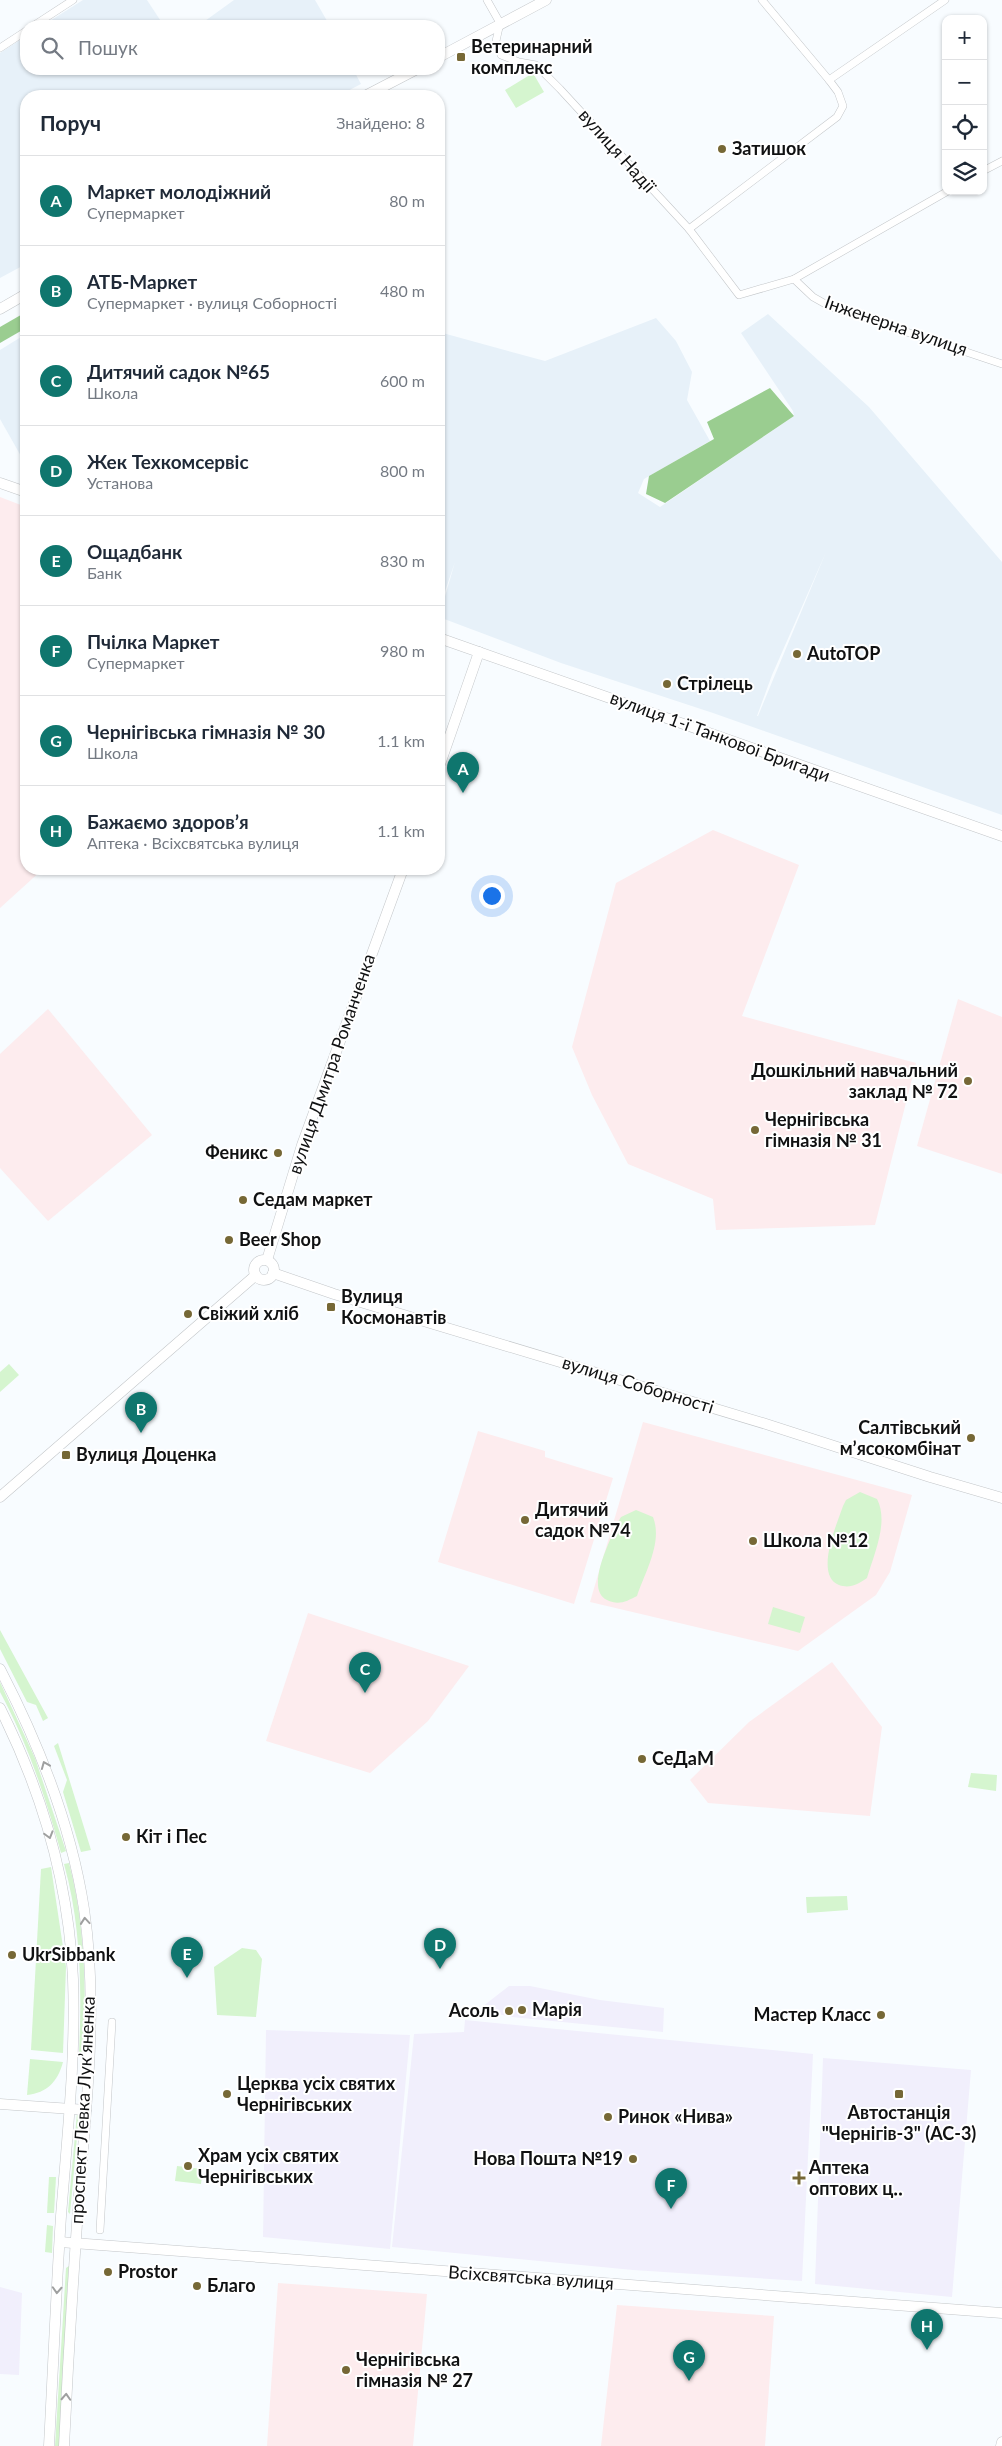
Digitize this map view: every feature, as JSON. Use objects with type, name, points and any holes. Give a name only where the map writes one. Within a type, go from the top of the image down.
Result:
[{"type":"street","points":[[42,20],[73,0]]},
{"type":"street","points":[[487,0],[500,24]]},
{"type":"street","points":[[445,54],[546,0]]},
{"type":"street","points":[[689,229],[837,118],[843,106],[838,92],[829,80],[762,0]]},
{"type":"street","points":[[829,80],[945,0]]},
{"type":"street","name":"вулиця Надії","points":[[500,24],[496,41],[501,55],[520,62],[536,65],[689,229],[739,295],[794,279]]},
{"type":"street","points":[[0,48],[20,35]]},
{"type":"street","points":[[377,90],[406,75]]},
{"type":"street","points":[[987,169],[1002,161]]},
{"type":"street","points":[[794,279],[942,194]]},
{"type":"street","name":"Інженерна вулиця","points":[[794,279],[813,297],[829,306],[1002,364]]},
{"type":"street","points":[[0,310],[20,298]]},
{"type":"street","points":[[0,483],[20,490]]},
{"type":"street","name":"вулиця 1-ї Танкової Бригади","points":[[445,640],[1002,836]]},
{"type":"street","points":[[445,751],[479,652]]},
{"type":"street","name":"вулиця Дмитра Романченка","points":[[267,1260],[302,1145],[401,875]]},
{"type":"street","points":[[0,1497],[256,1275],[254,1269],[256,1263],[261,1260],[267,1260],[274,1267],[273,1273]]},
{"type":"street","name":"вулиця Соборності","points":[[256,1275],[264,1280],[273,1273],[334,1294],[757,1421],[939,1480],[1002,1498]]},
{"type":"street","name":"проспект Левка Лукʼяненка","points":[[0,1669],[50,1778],[74,1857],[84,1909],[88,1950],[89,2015],[86,2110],[64,2446]]},
{"type":"street","name":"проспект Левка Лукʼяненка","points":[[0,1708],[25,1764],[47,1825],[64,1896],[73,1978],[69,2109],[49,2446]]},
{"type":"street","points":[[100,2230],[111,2107],[112,2022]]},
{"type":"street","points":[[0,2104],[86,2110]]},
{"type":"street","name":"Всіхсвятська вулиця","points":[[60,2242],[1002,2313]]},
{"type":"street","points":[[1001,2446],[1002,2442]]},
{"type":"shaded area","points":[[83,0],[147,0],[160,20],[51,20]]},
{"type":"shaded area","points":[[234,0],[315,0],[327,20],[206,20]]},
{"type":"shaded area","points":[[20,40],[20,75],[356,75],[361,84],[350,90],[20,90],[20,267],[0,278],[0,53]]},
{"type":"shaded area","points":[[768,314],[869,407],[1002,562],[1002,815],[713,713],[561,663],[445,619],[445,596],[455,562],[445,591],[445,334],[545,361],[656,318],[676,341],[692,372],[687,400],[710,441],[644,479],[638,493],[660,507],[794,416],[793,411],[741,333]],"holes":[[[826,552],[758,716],[772,675]]]},
{"type":"shaded area","points":[[20,338],[20,454],[0,419],[0,350]]},
{"type":"shaded area","points":[[0,497],[20,505],[20,875],[36,875],[0,908]]},
{"type":"shaded area","name":"Чернігівська гімназія № 31","points":[[713,830],[799,865],[742,1016],[916,1063],[875,1225],[716,1230],[713,1199],[628,1164],[592,1095],[572,1047],[616,883]]},
{"type":"shaded area","name":"Дошкільний навчальний заклад № 72","points":[[958,999],[1002,1017],[1002,1174],[917,1146]]},
{"type":"shaded area","points":[[48,1009],[152,1135],[48,1221],[0,1168],[0,1054]]},
{"type":"shaded area","name":"Школа №12","points":[[643,1422],[912,1495],[890,1572],[876,1595],[798,1651],[590,1602]]},
{"type":"shaded area","name":"Дитячий садок №74","points":[[478,1431],[545,1451],[545,1457],[613,1478],[574,1604],[438,1562]]},
{"type":"shaded area","points":[[308,1613],[469,1666],[428,1721],[370,1773],[266,1741]]},
{"type":"shaded area","points":[[832,1662],[882,1727],[870,1816],[708,1803],[690,1780],[749,1722]]},
{"type":"shaded area","points":[[509,1986],[530,1986],[600,2000],[664,2008],[663,2032],[512,2017],[478,2010]]},
{"type":"shaded area","name":"Ринок «Нива»","points":[[465,2020],[813,2054],[802,2281],[633,2270],[392,2247],[414,2034],[464,2032]]},
{"type":"shaded area","points":[[266,2030],[410,2035],[390,2249],[263,2237]]},
{"type":"shaded area","points":[[823,2058],[971,2070],[952,2297],[815,2284]]},
{"type":"shaded area","name":"Чернігівська гімназія № 27","points":[[278,2283],[427,2294],[413,2446],[267,2446]]},
{"type":"shaded area","points":[[0,2287],[22,2293],[19,2375],[0,2374]]},
{"type":"shaded area","points":[[617,2305],[774,2316],[765,2446],[601,2446]]},
{"type":"green space","points":[[533,73],[544,92],[516,108],[505,90]]},
{"type":"green space","points":[[20,315],[20,331],[0,343],[0,327]]},
{"type":"green space","points":[[770,388],[794,416],[665,503],[646,494],[649,476],[714,439],[707,422]]},
{"type":"green space","points":[[9,1364],[19,1375],[0,1392],[0,1372]]},
{"type":"green space","points":[[860,1492],[877,1499],[880,1508],[881,1528],[867,1578],[854,1585],[843,1586],[832,1579],[828,1571],[829,1548],[846,1500]]},
{"type":"green space","points":[[636,1510],[653,1517],[656,1537],[652,1557],[637,1596],[630,1600],[615,1603],[607,1600],[601,1594],[598,1586],[601,1563],[621,1517]]},
{"type":"green space","points":[[773,1607],[805,1617],[800,1633],[768,1624]]},
{"type":"green space","points":[[0,1630],[48,1718],[43,1721],[36,1705],[27,1702],[0,1649]]},
{"type":"green space","points":[[0,1682],[35,1758],[66,1851],[61,1853],[35,1771],[19,1731],[0,1692]]},
{"type":"green space","points":[[58,1743],[91,1850],[81,1852],[63,1792],[67,1780],[54,1746]]},
{"type":"green space","points":[[971,1773],[997,1775],[996,1791],[968,1787]]},
{"type":"green space","points":[[69,1863],[82,1934],[84,1958],[85,2007],[83,2054],[79,2053],[80,1982],[77,1934],[70,1887],[64,1864]]},
{"type":"green space","points":[[51,1867],[66,1967],[63,2053],[31,2050],[41,1869]]},
{"type":"green space","points":[[847,1896],[848,1910],[807,1913],[806,1897]]},
{"type":"green space","points":[[242,1948],[256,1950],[262,1959],[256,2017],[217,2015],[214,1967]]},
{"type":"green space","points":[[30,2059],[63,2062],[58,2075],[51,2085],[40,2092],[27,2095]]},
{"type":"green space","points":[[77,2113],[79,2115],[70,2214],[68,2212]]},
{"type":"green space","points":[[177,2166],[203,2169],[201,2184],[175,2181]]},
{"type":"green space","points":[[49,2177],[56,2177],[54,2213],[47,2213]]},
{"type":"green space","points":[[47,2225],[53,2226],[52,2253],[45,2252]]},
{"type":"green space","points":[[69,2266],[59,2446],[55,2446],[66,2268]]},
{"type":"place","name":"Ветеринарний комплекс","points":[[461,57]]},
{"type":"place","name":"Затишок","points":[[722,149]]},
{"type":"place","name":"AutoTOP","points":[[797,654]]},
{"type":"place","name":"Стрілець","points":[[667,684]]},
{"type":"place","name":"Маркет молодіжний","points":[[463,793]]},
{"type":"place","name":"Дошкільний навчальний заклад № 72","points":[[968,1081]]},
{"type":"place","name":"Чернігівська гімназія № 31","points":[[755,1130]]},
{"type":"place","name":"Феникс","points":[[278,1153]]},
{"type":"place","name":"Седам маркет","points":[[243,1200]]},
{"type":"place","name":"Beer Shop","points":[[229,1240]]},
{"type":"place","name":"Вулиця Космонавтів","points":[[331,1307]]},
{"type":"place","name":"Свіжий хліб","points":[[188,1314]]},
{"type":"place","name":"АТБ-Маркет","points":[[141,1433]]},
{"type":"place","name":"Салтівський мʼясокомбінат","points":[[971,1438]]},
{"type":"place","name":"Вулиця Доценка","points":[[66,1455]]},
{"type":"place","name":"Дитячий садок №74","points":[[525,1520]]},
{"type":"place","name":"Школа №12","points":[[753,1541]]},
{"type":"place","name":"Дитячий садок №65","points":[[365,1693]]},
{"type":"place","name":"СеДаМ","points":[[642,1759]]},
{"type":"place","name":"Кіт і Пес","points":[[126,1837]]},
{"type":"place","name":"UkrSibbank","points":[[12,1955]]},
{"type":"place","name":"Жек Техкомсервіс","points":[[440,1969]]},
{"type":"place","name":"Ощадбанк","points":[[187,1978]]},
{"type":"place","name":"Марія","points":[[522,2010]]},
{"type":"place","name":"Асоль","points":[[509,2011]]},
{"type":"place","name":"Мастер Класс","points":[[881,2015]]},
{"type":"place","name":"Церква усіх святих Чернігівських","points":[[227,2094]]},
{"type":"place","name":"Автостанція \"Чернігів-3\" (АС-3)","points":[[899,2094]]},
{"type":"place","name":"Ринок «Нива»","points":[[608,2117]]},
{"type":"place","name":"Нова Пошта №19","points":[[633,2159]]},
{"type":"place","name":"Храм усіх святих Чернігівських","points":[[188,2166]]},
{"type":"place","name":"Аптека оптових ц‥","points":[[799,2178]]},
{"type":"place","name":"Пчілка Маркет","points":[[671,2209]]},
{"type":"place","name":"Prostor","points":[[108,2272]]},
{"type":"place","name":"Благо","points":[[197,2286]]},
{"type":"place","name":"Бажаємо здоровʼя","points":[[927,2350]]},
{"type":"place","name":"Чернігівська гімназія № 27","points":[[346,2370]]},
{"type":"place","name":"Чернігівська гімназія № 30","points":[[689,2381]]}]
